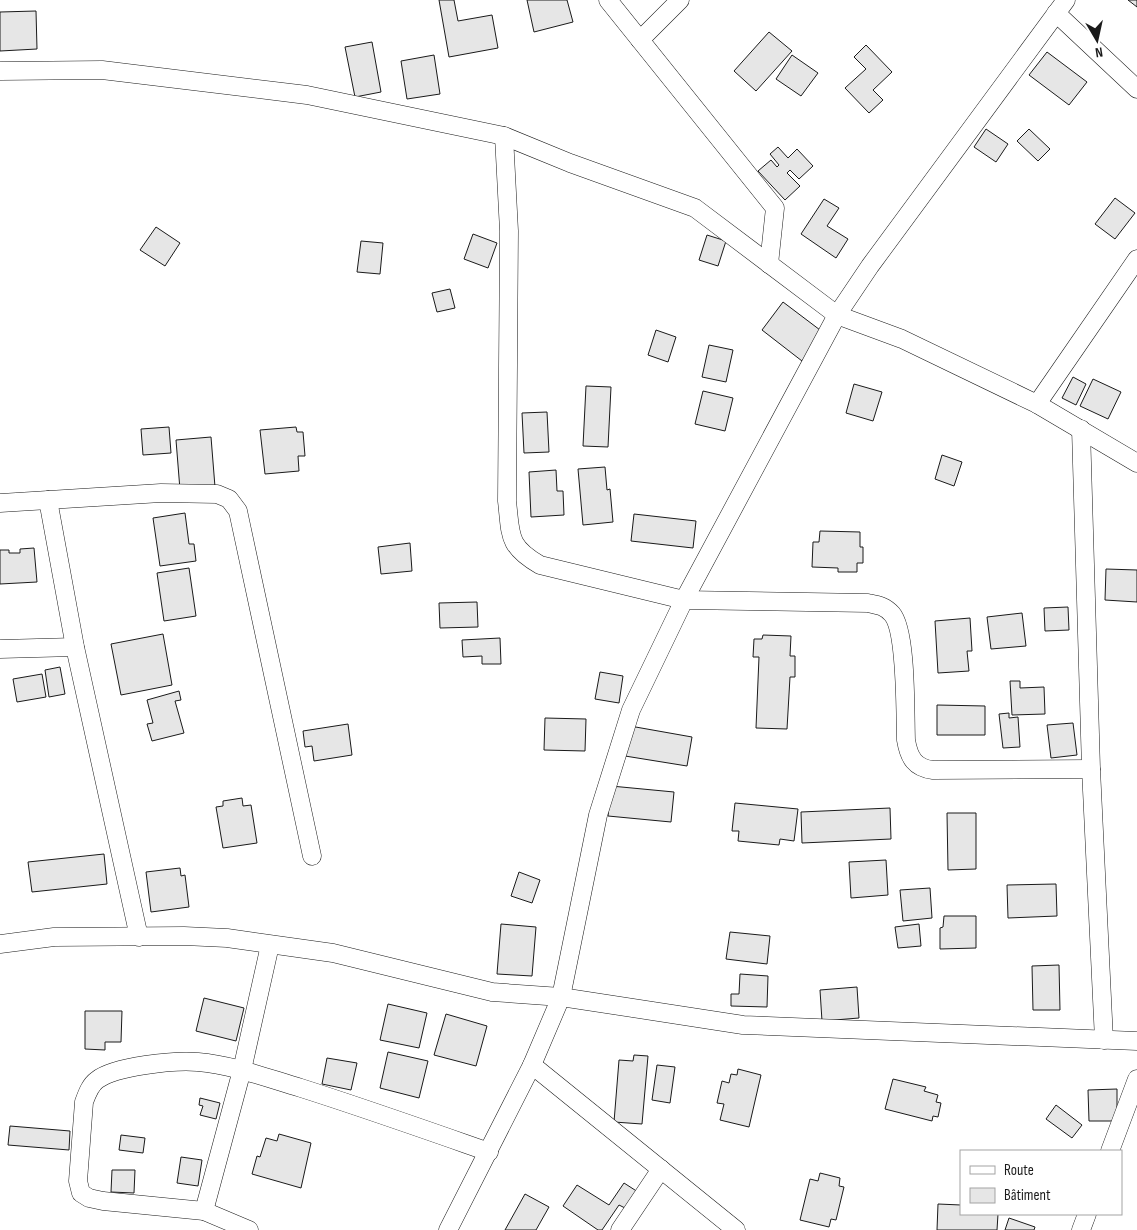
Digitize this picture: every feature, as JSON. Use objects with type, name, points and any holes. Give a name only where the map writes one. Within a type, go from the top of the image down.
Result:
[{"type":"street","points":[[608,0],[775,208],[769,264]]},
{"type":"street","points":[[640,40],[680,0]]},
{"type":"street","points":[[448,1230],[532,1065],[560,997],[598,815],[631,710],[684,600],[837,315],[870,266],[1061,7],[1137,89]]},
{"type":"street","points":[[0,70],[102,70],[307,95],[504,136],[570,163],[695,208],[837,315],[902,339],[1037,404],[1137,463]]},
{"type":"street","points":[[504,136],[509,231],[507,501],[512,536],[516,547],[523,555],[540,565],[684,600],[868,602],[883,606],[893,615],[901,635],[906,740],[908,754],[913,762],[923,769],[933,770],[1091,769]]},
{"type":"street","points":[[1037,404],[1137,259]]},
{"type":"street","points":[[1081,429],[1091,769],[1104,1040]]},
{"type":"street","points":[[0,503],[161,493],[217,494],[229,499],[238,511],[312,856]]},
{"type":"street","points":[[48,500],[75,647],[139,937]]},
{"type":"street","points":[[0,649],[75,647]]},
{"type":"street","points":[[0,944],[54,937],[227,938],[333,953],[492,992],[560,997],[743,1025],[1137,1042]]},
{"type":"street","points":[[204,1210],[242,1070],[270,945]]},
{"type":"street","points":[[249,1230],[204,1210],[103,1200],[89,1198],[81,1193],[78,1181],[84,1102],[88,1090],[97,1080],[110,1074],[157,1063],[197,1062],[242,1070],[376,1112],[489,1152]]},
{"type":"street","points":[[532,1065],[736,1230]]},
{"type":"street","points":[[1110,1150],[1137,1079]]},
{"type":"street","points":[[620,1230],[661,1169]]},
{"type":"street","points":[[1081,1230],[1087,1215]]},
{"type":"building","points":[[439,0],[454,0],[458,21],[492,15],[498,48],[449,57]]},
{"type":"building","points":[[527,0],[567,0],[573,22],[534,32]]},
{"type":"building","points":[[1128,0],[1137,0],[1137,7]]},
{"type":"building","points":[[36,11],[37,49],[0,51],[0,12]]},
{"type":"building","points":[[769,32],[792,51],[756,91],[734,71]]},
{"type":"building","points":[[372,42],[381,92],[355,97],[345,47]]},
{"type":"building","points":[[866,45],[892,72],[873,90],[883,100],[869,113],[845,88],[866,69],[854,57]]},
{"type":"building","points":[[1047,52],[1087,82],[1069,105],[1029,75]]},
{"type":"building","points":[[434,55],[440,94],[407,99],[401,61]]},
{"type":"building","points":[[792,55],[818,73],[801,96],[776,79]]},
{"type":"building","points":[[986,129],[1008,144],[996,162],[974,147]]},
{"type":"building","points":[[1029,129],[1050,149],[1038,161],[1017,141]]},
{"type":"building","points":[[778,147],[788,158],[797,149],[813,166],[799,179],[790,170],[787,173],[800,186],[785,200],[758,171],[771,160],[777,167],[779,165],[770,154]]},
{"type":"building","points":[[1115,198],[1135,213],[1115,239],[1095,224]]},
{"type":"building","points":[[824,199],[839,208],[827,226],[848,239],[836,258],[801,234]]},
{"type":"building","points":[[156,227],[180,243],[165,266],[140,250]]},
{"type":"building","points":[[473,234],[497,243],[488,268],[464,259]]},
{"type":"building","points":[[707,235],[726,241],[718,266],[699,260]]},
{"type":"building","points":[[361,241],[383,243],[380,274],[357,272]]},
{"type":"building","points":[[450,289],[455,308],[437,312],[432,293]]},
{"type":"building","points":[[783,302],[824,333],[802,361],[762,330]]},
{"type":"building","points":[[656,330],[676,337],[668,362],[648,355]]},
{"type":"building","points":[[709,345],[733,350],[726,382],[702,377]]},
{"type":"building","points":[[1073,377],[1086,384],[1076,405],[1062,398]]},
{"type":"building","points":[[1093,379],[1121,392],[1108,419],[1080,406]]},
{"type":"building","points":[[854,384],[882,392],[873,421],[846,413]]},
{"type":"building","points":[[586,386],[611,387],[608,447],[583,446]]},
{"type":"building","points":[[703,391],[733,398],[725,431],[695,424]]},
{"type":"building","points":[[547,412],[549,452],[524,453],[522,413]]},
{"type":"building","points":[[169,427],[171,453],[143,455],[141,429]]},
{"type":"building","points":[[296,427],[297,432],[303,432],[305,456],[298,456],[299,471],[265,474],[260,430]]},
{"type":"building","points":[[211,437],[215,487],[180,490],[176,440]]},
{"type":"building","points":[[942,455],[962,462],[954,486],[935,479]]},
{"type":"building","points":[[605,467],[607,490],[610,489],[613,522],[583,525],[578,469]]},
{"type":"building","points":[[556,470],[557,491],[563,491],[564,515],[531,517],[529,472]]},
{"type":"building","points":[[185,513],[189,544],[194,544],[196,561],[160,566],[153,518]]},
{"type":"building","points":[[634,514],[696,521],[693,548],[631,541]]},
{"type":"building","points":[[820,531],[860,532],[860,547],[863,547],[863,563],[857,563],[857,572],[838,572],[838,568],[812,567],[813,542],[819,542]]},
{"type":"building","points":[[410,543],[412,571],[381,574],[378,547]]},
{"type":"building","points":[[34,548],[37,582],[0,584],[0,550],[9,550],[9,553],[20,553],[20,549]]},
{"type":"building","points":[[189,568],[196,616],[164,621],[157,573]]},
{"type":"building","points":[[1106,569],[1137,570],[1137,602],[1105,600]]},
{"type":"building","points":[[477,602],[478,627],[440,628],[439,603]]},
{"type":"building","points":[[1068,607],[1069,630],[1045,631],[1044,608]]},
{"type":"building","points":[[1022,613],[1026,646],[991,649],[987,617]]},
{"type":"building","points":[[970,618],[972,651],[967,651],[969,671],[938,673],[935,621]]},
{"type":"building","points":[[163,634],[172,685],[121,695],[111,644]]},
{"type":"building","points":[[763,635],[791,636],[790,656],[795,656],[795,677],[790,677],[787,729],[756,728],[759,657],[753,657],[754,639],[762,639]]},
{"type":"building","points":[[500,638],[501,664],[482,664],[482,656],[463,657],[462,640]]},
{"type":"building","points":[[60,667],[65,694],[49,697],[45,670]]},
{"type":"building","points":[[600,672],[623,676],[619,703],[595,699]]},
{"type":"building","points":[[42,674],[46,697],[17,702],[13,679]]},
{"type":"building","points":[[1010,681],[1020,681],[1020,688],[1044,687],[1045,714],[1012,715]]},
{"type":"building","points":[[179,691],[181,700],[175,701],[184,733],[152,741],[147,724],[153,723],[147,700]]},
{"type":"building","points":[[937,705],[985,706],[985,735],[937,735]]},
{"type":"building","points":[[1009,713],[1009,718],[1018,717],[1020,747],[1003,748],[999,714]]},
{"type":"building","points":[[545,718],[586,719],[585,751],[544,750]]},
{"type":"building","points":[[1073,723],[1077,755],[1051,758],[1047,725]]},
{"type":"building","points":[[348,724],[352,755],[314,761],[312,746],[305,747],[303,731]]},
{"type":"building","points":[[630,726],[692,737],[687,766],[625,756]]},
{"type":"building","points":[[611,786],[674,792],[671,822],[608,816]]},
{"type":"building","points":[[242,798],[243,806],[251,805],[257,843],[223,848],[216,807],[223,806],[223,801]]},
{"type":"building","points":[[735,803],[798,809],[794,841],[780,839],[779,845],[738,841],[739,831],[732,831]]},
{"type":"building","points":[[890,808],[891,839],[802,843],[801,812]]},
{"type":"building","points":[[947,813],[976,813],[976,869],[948,870]]},
{"type":"building","points":[[104,854],[107,884],[32,892],[28,862]]},
{"type":"building","points":[[886,860],[888,895],[851,898],[849,862]]},
{"type":"building","points":[[180,868],[181,876],[185,875],[189,907],[151,912],[146,872]]},
{"type":"building","points":[[519,872],[540,880],[532,903],[511,896]]},
{"type":"building","points":[[1056,884],[1057,916],[1008,918],[1007,885]]},
{"type":"building","points":[[930,888],[932,918],[903,921],[900,890]]},
{"type":"building","points":[[944,916],[976,916],[976,948],[940,949],[940,928],[943,927]]},
{"type":"building","points":[[501,924],[536,927],[532,976],[497,974]]},
{"type":"building","points":[[919,924],[921,946],[898,948],[895,927]]},
{"type":"building","points":[[730,932],[770,936],[767,964],[726,959]]},
{"type":"building","points":[[1059,965],[1060,1010],[1033,1010],[1032,966]]},
{"type":"building","points":[[740,974],[768,976],[767,1007],[731,1006],[731,994],[739,994]]},
{"type":"building","points":[[857,987],[859,1018],[822,1021],[820,990]]},
{"type":"building","points":[[204,998],[244,1008],[236,1041],[196,1031]]},
{"type":"building","points":[[388,1004],[427,1013],[419,1048],[380,1040]]},
{"type":"building","points":[[85,1011],[122,1011],[121,1042],[105,1042],[105,1050],[85,1049]]},
{"type":"building","points":[[446,1014],[487,1026],[476,1066],[434,1055]]},
{"type":"building","points":[[388,1052],[428,1061],[419,1098],[380,1088]]},
{"type":"building","points":[[634,1055],[648,1056],[642,1124],[614,1122],[619,1060],[633,1061]]},
{"type":"building","points":[[327,1058],[357,1063],[351,1090],[322,1084]]},
{"type":"building","points":[[657,1065],[675,1067],[670,1103],[652,1100]]},
{"type":"building","points":[[738,1069],[761,1075],[749,1127],[720,1120],[724,1104],[717,1103],[722,1081],[729,1083],[731,1074],[737,1075]]},
{"type":"building","points":[[893,1079],[926,1087],[924,1091],[938,1095],[936,1102],[941,1103],[938,1117],[933,1116],[932,1121],[885,1109]]},
{"type":"building","points":[[1117,1089],[1117,1121],[1089,1121],[1088,1090]]},
{"type":"building","points":[[200,1098],[220,1103],[216,1119],[200,1115],[203,1106],[199,1105]]},
{"type":"building","points":[[1056,1105],[1082,1125],[1072,1138],[1046,1119]]},
{"type":"building","points":[[10,1126],[70,1131],[69,1150],[8,1145]]},
{"type":"building","points":[[279,1134],[311,1143],[301,1188],[252,1174],[257,1156],[260,1157],[266,1138],[277,1141]]},
{"type":"building","points":[[121,1135],[145,1138],[143,1153],[119,1150]]},
{"type":"building","points":[[181,1157],[202,1160],[198,1186],[177,1183]]},
{"type":"building","points":[[112,1170],[135,1170],[134,1193],[111,1192]]},
{"type":"building","points":[[820,1173],[840,1178],[839,1186],[844,1187],[836,1220],[831,1219],[829,1227],[800,1220],[810,1179],[818,1181]]},
{"type":"building","points":[[624,1183],[638,1192],[627,1209],[619,1205],[602,1230],[598,1230],[563,1206],[577,1185],[609,1205]]},
{"type":"building","points":[[525,1194],[549,1207],[536,1230],[505,1230]]},
{"type":"building","points":[[938,1204],[960,1205],[960,1215],[998,1215],[997,1230],[937,1230]]},
{"type":"building","points":[[1009,1218],[1035,1227],[1034,1230],[1005,1230]]}]
